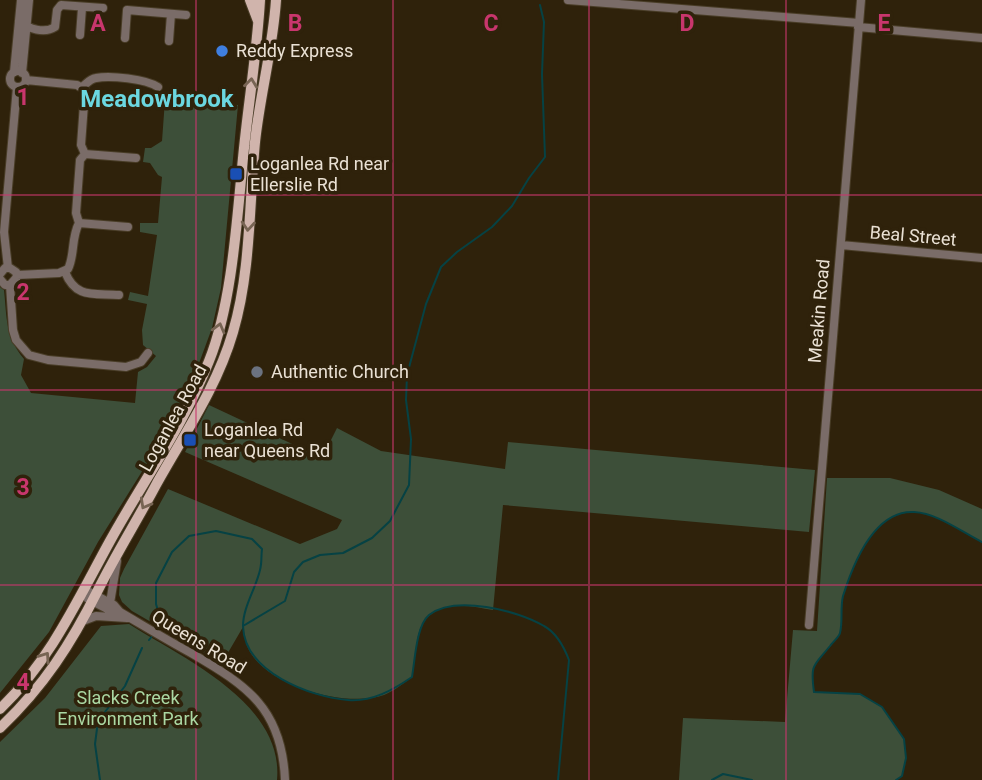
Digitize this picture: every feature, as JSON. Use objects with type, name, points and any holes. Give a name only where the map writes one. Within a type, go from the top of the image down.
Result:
[{"type":"main road","points":[[250,0],[259,24]]},
{"type":"main road","name":"Loganlea Road","points":[[0,709],[50,650],[183,416],[210,360],[222,320],[232,260],[260,0]]},
{"type":"main road","name":"Loganlea Road","points":[[0,727],[48,676],[83,621],[208,396],[233,331],[242,288],[256,134],[273,38],[276,0]]},
{"type":"street","points":[[21,0],[23,24]]},
{"type":"street","points":[[8,268],[15,270],[17,280],[5,285],[0,277],[8,268],[4,232],[17,87],[22,86],[18,76],[23,24],[29,0]]},
{"type":"street","points":[[144,11],[145,0]]},
{"type":"street","points":[[568,0],[659,4],[982,38]]},
{"type":"street","name":"Meakin Road","points":[[809,625],[861,0]]},
{"type":"street","points":[[23,24],[52,30],[58,6],[103,8]]},
{"type":"street","points":[[80,35],[82,8]]},
{"type":"street","points":[[125,38],[127,10],[186,15]]},
{"type":"street","points":[[169,41],[171,14]]},
{"type":"street","points":[[0,78],[18,76],[82,87],[86,95],[81,145],[85,154]]},
{"type":"street","points":[[82,87],[99,77],[149,81],[158,87]]},
{"type":"street","points":[[85,154],[136,158]]},
{"type":"street","points":[[65,272],[70,264],[74,231],[79,223],[76,213],[80,160],[85,154]]},
{"type":"street","points":[[79,223],[128,227]]},
{"type":"street","name":"Beal Street","points":[[841,245],[982,258]]},
{"type":"street","points":[[17,275],[65,272]]},
{"type":"street","points":[[65,272],[69,284],[81,292],[119,295]]},
{"type":"street","points":[[10,285],[13,331],[16,340],[29,355],[48,360],[126,367],[141,362],[148,353]]},
{"type":"street","points":[[110,603],[118,554]]},
{"type":"street","name":"Queens Road","points":[[82,592],[110,603],[139,624],[221,670],[250,692],[272,723],[284,759],[285,780]]},
{"type":"street","name":"Queens Road","points":[[94,598],[111,611],[120,612]]},
{"type":"street","points":[[83,621],[96,616],[130,618]]},
{"type":"green space","points":[[165,100],[238,105],[221,288],[212,328],[198,366],[175,413],[176,417],[98,542],[49,632],[0,693],[0,287],[4,290],[10,334],[24,359],[21,375],[31,393],[135,403],[138,372],[147,367],[156,356],[143,345],[142,330],[147,304],[128,300],[130,292],[148,296],[157,235],[140,232],[140,223],[158,223],[162,177],[150,163],[143,162],[145,148],[151,148],[162,141]]},
{"type":"green space","points":[[209,405],[322,458],[337,428],[381,451],[505,469],[508,442],[815,470],[809,532],[503,505],[493,610],[462,606],[442,608],[426,619],[420,629],[412,677],[384,695],[350,699],[329,696],[289,683],[257,662],[246,643],[243,627],[222,663],[132,611],[119,595],[120,578],[124,569],[168,489],[300,544],[337,529],[342,520],[185,452]]},
{"type":"green space","points":[[827,478],[890,478],[939,490],[982,509],[982,542],[940,519],[923,513],[900,514],[877,529],[859,555],[847,583],[842,601],[840,633],[814,669],[814,692],[860,694],[882,707],[904,739],[906,758],[902,776],[896,780],[679,780],[683,718],[785,722],[793,630],[817,631]]},
{"type":"green space","name":"Slacks Creek Environment Park","points":[[129,624],[202,668],[248,706],[265,728],[275,753],[277,780],[0,780],[0,742],[45,698],[101,626]]},
{"type":"waterway","points":[[243,626],[285,601],[294,572],[303,562],[320,555],[343,553],[372,538],[390,521],[409,485],[411,439],[406,400],[407,375],[426,304],[441,267],[492,227],[512,206],[545,157],[542,74],[544,22],[540,5]]},
{"type":"waterway","points":[[896,780],[902,776],[906,758],[904,739],[882,707],[860,694],[814,692],[814,666],[839,635],[843,596],[859,555],[867,541],[887,520],[900,514],[923,513],[940,519],[982,542]]},
{"type":"waterway","points":[[156,630],[161,622],[156,604],[156,583],[172,552],[189,536],[216,531],[252,539],[262,549],[260,570],[245,612],[243,626],[246,642],[254,657],[282,679],[316,694],[348,700],[365,699],[390,691],[412,677],[421,627],[429,615],[440,609],[470,605],[503,610],[532,620],[553,632],[569,660],[558,780]]},
{"type":"waterway","points":[[149,640],[153,635]]},
{"type":"waterway","points":[[100,780],[95,744],[98,721],[125,686],[142,648]]},
{"type":"waterway","points":[[712,780],[723,774],[752,780]]},
{"type":"place","name":"Reddy Express","points":[[222,51]]},
{"type":"place","name":"Loganlea Rd near Ellerslie Rd","points":[[236,174]]},
{"type":"place","name":"Authentic Church","points":[[257,372]]},
{"type":"place","name":"Loganlea Rd near Queens Rd","points":[[190,440]]},
{"type":"district","name":"Meadowbrook","points":[[157,99]]}]
